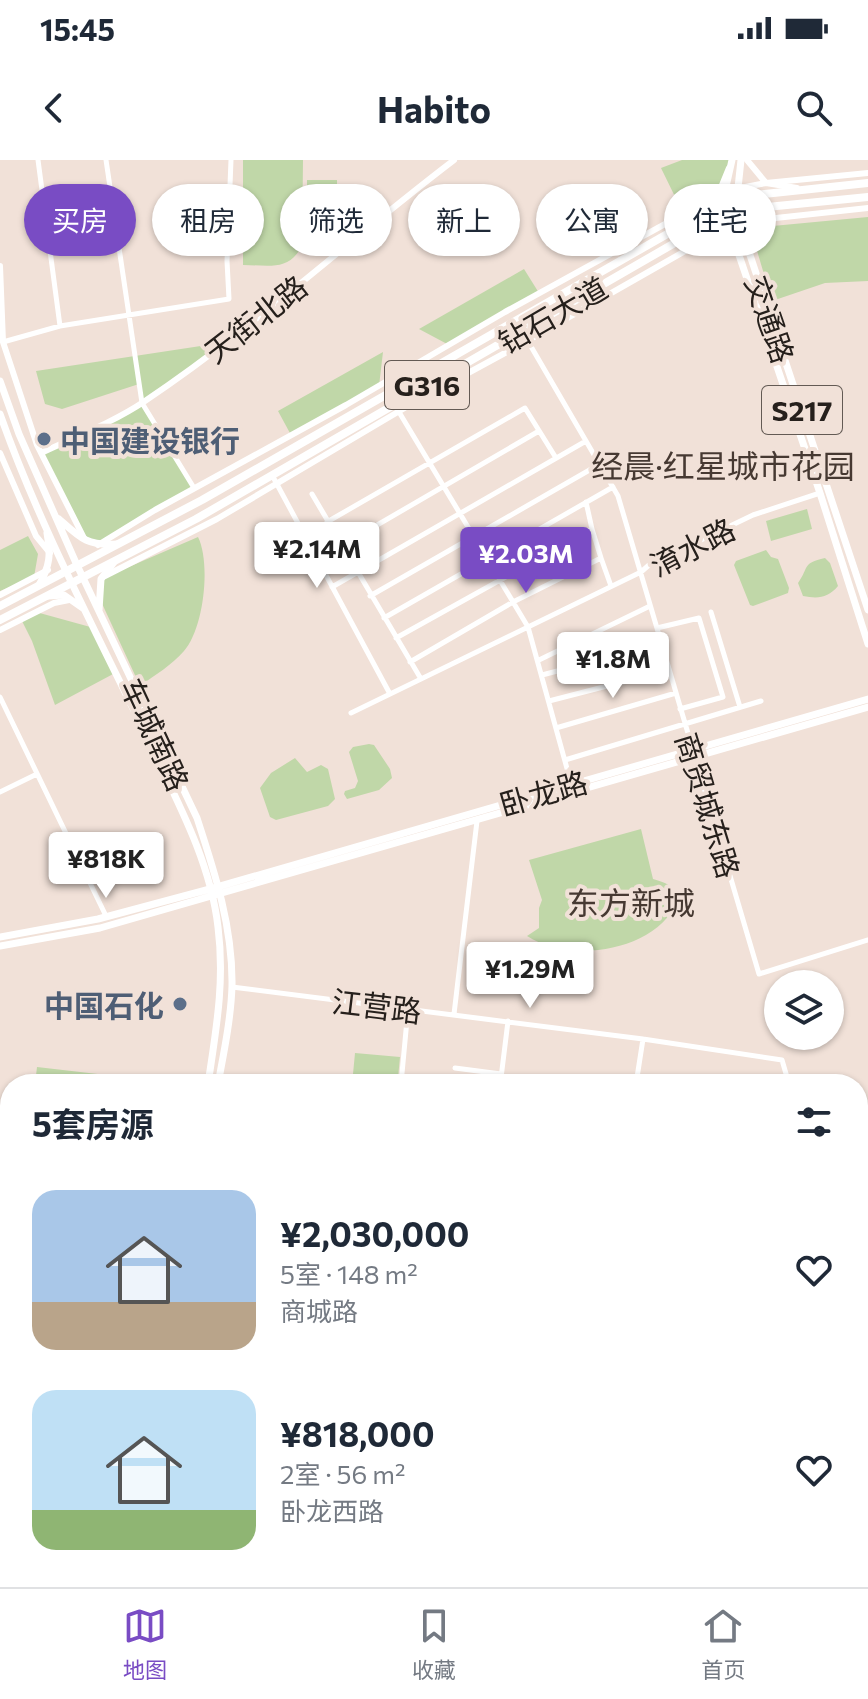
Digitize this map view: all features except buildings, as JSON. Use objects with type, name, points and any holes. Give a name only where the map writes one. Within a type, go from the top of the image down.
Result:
[{"type":"highway","name":"钻石大道","points":[[776,190],[868,183]]},
{"type":"highway","name":"钻石大道","points":[[776,206],[868,197]]},
{"type":"highway","name":"钻石大道","points":[[0,606],[202,500],[664,233]]},
{"type":"highway","name":"钻石大道","points":[[0,620],[193,520],[396,408],[664,249]]},
{"type":"main road","name":"S217","points":[[740,184],[747,161]]},
{"type":"main road","name":"S217","points":[[727,184],[731,163]]},
{"type":"main road","name":"交通路","points":[[738,256],[868,644]]},
{"type":"main road","name":"交通路","points":[[749,256],[831,492],[868,610]]},
{"type":"main road","name":"车城南路","points":[[0,381],[19,434],[77,565],[197,818],[215,891],[222,986],[209,1074]]},
{"type":"main road","points":[[0,414],[46,523],[51,554],[48,570],[37,587]]},
{"type":"main road","points":[[55,516],[86,541],[98,545],[119,543]]},
{"type":"main road","name":"车城南路","points":[[46,523],[187,822],[227,925],[232,987],[219,1074]]},
{"type":"main road","points":[[99,612],[101,579],[115,560]]},
{"type":"main road","points":[[46,597],[64,595],[85,610]]},
{"type":"main road","name":"卧龙路","points":[[215,891],[477,821],[868,699]]},
{"type":"main road","name":"卧龙路","points":[[215,891],[571,783],[868,707]]},
{"type":"main road","points":[[0,937],[215,891]]},
{"type":"main road","points":[[0,946],[100,928],[215,891]]},
{"type":"street","points":[[38,160],[60,326]]},
{"type":"street","points":[[106,160],[142,403],[202,500]]},
{"type":"street","points":[[3,342],[60,326],[229,299],[227,261],[231,160]]},
{"type":"street","name":"天街北路","points":[[41,453],[142,403],[246,329],[454,160]]},
{"type":"street","points":[[747,161],[766,183],[804,189]]},
{"type":"street","points":[[722,184],[731,163]]},
{"type":"street","points":[[763,184],[868,173]]},
{"type":"street","points":[[776,218],[868,208]]},
{"type":"street","points":[[98,545],[664,224]]},
{"type":"street","points":[[101,579],[275,485],[396,408],[527,341],[677,256]]},
{"type":"street","points":[[0,266],[3,342],[41,453],[86,541]]},
{"type":"street","points":[[584,268],[589,278]]},
{"type":"street","points":[[623,273],[629,283]]},
{"type":"street","name":"商贸城东路","points":[[522,331],[613,487],[641,572],[759,974],[868,940]]},
{"type":"street","points":[[396,408],[528,627],[571,783]]},
{"type":"street","points":[[327,522],[525,408],[556,458]]},
{"type":"street","points":[[313,423],[319,433]]},
{"type":"street","points":[[341,546],[539,431]]},
{"type":"street","points":[[332,587],[586,441]]},
{"type":"street","points":[[0,453],[36,536],[51,554]]},
{"type":"street","points":[[241,462],[247,474]]},
{"type":"street","points":[[370,596],[600,464]]},
{"type":"street","points":[[272,474],[275,485],[390,694]]},
{"type":"street","points":[[384,618],[613,487]]},
{"type":"street","name":"淯水路","points":[[351,713],[753,515],[820,493]]},
{"type":"street","points":[[312,494],[421,679]]},
{"type":"street","points":[[586,502],[611,586]]},
{"type":"street","points":[[193,520],[211,522]]},
{"type":"street","points":[[396,638],[592,529]]},
{"type":"street","points":[[410,662],[513,602],[601,558]]},
{"type":"street","points":[[0,595],[48,570]]},
{"type":"street","points":[[0,630],[54,603],[72,600]]},
{"type":"street","points":[[539,660],[650,606]]},
{"type":"street","points":[[711,612],[740,707]]},
{"type":"street","points":[[657,628],[699,618],[723,697],[680,709]]},
{"type":"street","points":[[542,675],[661,644]]},
{"type":"street","points":[[549,701],[669,670]]},
{"type":"street","points":[[556,728],[676,693]]},
{"type":"street","points":[[0,697],[106,916]]},
{"type":"street","points":[[565,760],[761,701]]},
{"type":"street","points":[[0,792],[37,774]]},
{"type":"street","points":[[454,1014],[477,821]]},
{"type":"street","name":"江营路","points":[[232,987],[508,1021],[782,1060],[786,1074]]},
{"type":"street","points":[[402,1074],[408,1009]]},
{"type":"street","points":[[455,1068],[501,1074],[508,1021]]},
{"type":"street","points":[[638,1074],[643,1039]]},
{"type":"green space","points":[[243,160],[303,160],[303,184],[280,184],[280,256],[295,256],[291,260],[269,266],[243,265],[243,256],[264,256],[264,184],[243,184]]},
{"type":"green space","points":[[682,160],[732,160],[722,184],[669,184],[661,168]]},
{"type":"green space","points":[[307,180],[337,180],[337,184],[307,184]]},
{"type":"green space","points":[[868,217],[868,281],[825,283],[772,301],[759,256],[776,256],[776,226]]},
{"type":"green space","points":[[524,269],[539,293],[449,345],[419,329]]},
{"type":"green space","points":[[227,342],[143,403],[194,488],[98,545],[86,541],[41,453],[142,403],[139,384],[62,409],[45,404],[36,371]]},
{"type":"green space","points":[[383,352],[379,386],[291,435],[278,411]]},
{"type":"green space","points":[[807,509],[812,529],[771,541],[766,521]]},
{"type":"green space","points":[[28,536],[38,554],[34,577],[0,591],[0,550]]},
{"type":"green space","points":[[198,537],[205,578],[201,612],[191,641],[179,656],[140,686],[99,597],[101,579]]},
{"type":"green space","points":[[766,550],[771,557],[778,559],[788,593],[753,606],[734,565],[736,561]]},
{"type":"green space","points":[[825,558],[830,563],[838,586],[822,597],[803,596],[798,583],[807,566]]},
{"type":"green space","points":[[36,612],[94,628],[115,673],[55,705],[21,619]]},
{"type":"green space","points":[[374,745],[390,769],[392,778],[379,790],[347,799],[345,791],[355,788],[358,781],[349,752],[353,747]]},
{"type":"green space","points":[[295,758],[307,772],[321,765],[328,769],[335,799],[328,806],[276,820],[270,817],[260,788],[271,773]]},
{"type":"green space","points":[[641,829],[653,879],[669,886],[678,901],[667,918],[651,932],[632,942],[588,951],[545,945],[527,936],[539,928],[542,900],[529,860]]},
{"type":"green space","points":[[355,1053],[400,1057],[398,1074],[353,1074]]},
{"type":"green space","points":[[37,1067],[98,1074],[36,1074]]},
{"type":"place","name":"中国建设银行","points":[[44,439]]},
{"type":"place","name":"中国石化","points":[[180,1004]]},
{"type":"district","name":"经晨·红星城市花园","points":[[723,465]]},
{"type":"district","name":"东方新城","points":[[631,902]]}]
